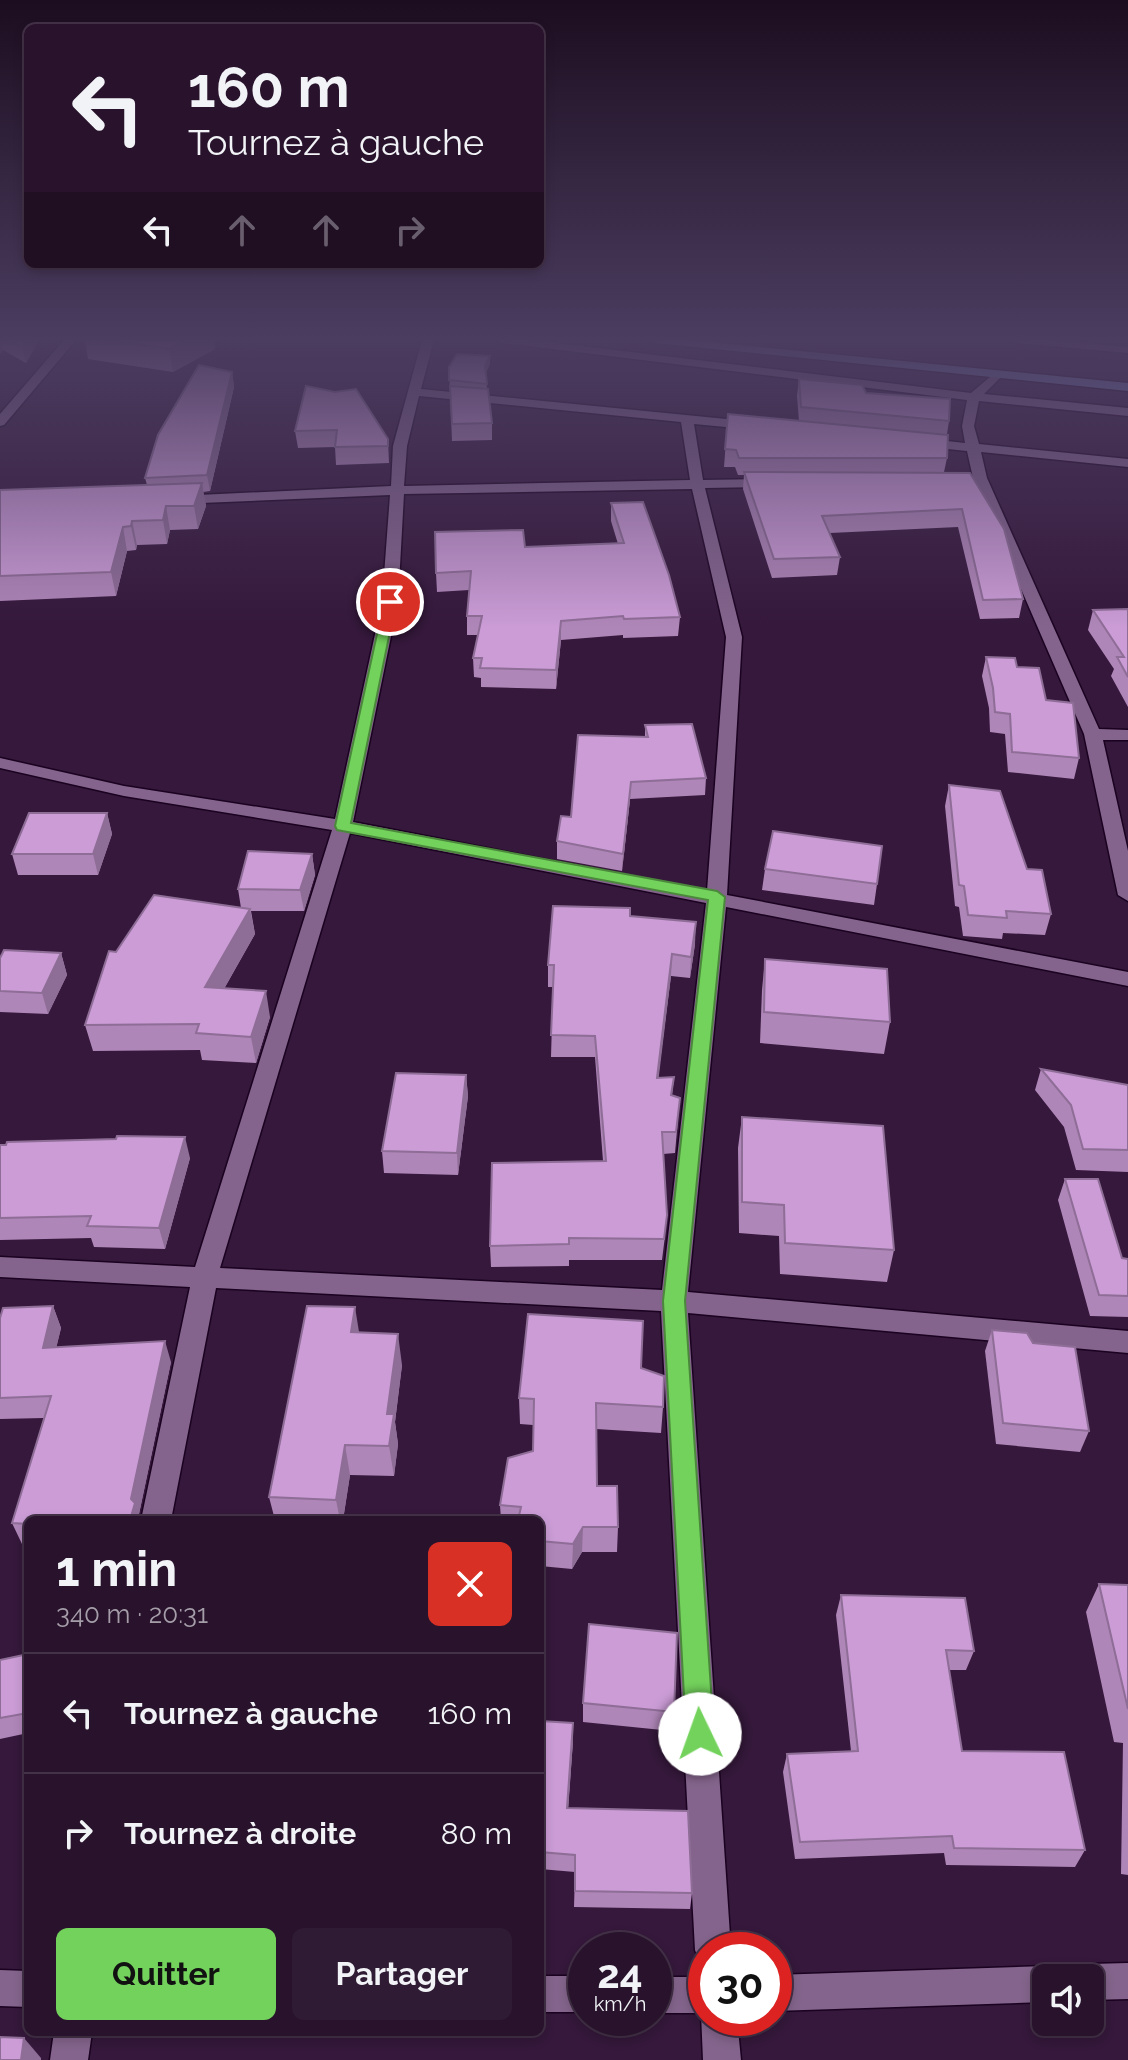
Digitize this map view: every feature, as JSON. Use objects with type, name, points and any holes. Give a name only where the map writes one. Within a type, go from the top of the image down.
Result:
[{"type":"street","points":[[157,1516],[205,1276],[343,826],[390,602],[402,436]]},
{"type":"street","points":[[690,436],[697,482],[734,637],[717,897],[674,1301],[712,1932]]},
{"type":"street","points":[[970,436],[974,483],[1093,734],[1128,895]]},
{"type":"street","points":[[909,441],[1128,463]]},
{"type":"street","points":[[159,501],[399,490],[697,482],[792,483]]},
{"type":"street","points":[[1093,734],[1128,735]]},
{"type":"street","points":[[0,763],[124,791],[343,826],[1128,979]]},
{"type":"street","points":[[0,1267],[674,1301],[1128,1342]]},
{"type":"street","points":[[1104,1982],[1128,1981]]},
{"type":"street","points":[[792,1992],[1032,1984]]},
{"type":"street","points":[[0,1988],[24,1989]]},
{"type":"street","points":[[544,1994],[568,1994]]},
{"type":"street","points":[[69,2060],[72,2036]]},
{"type":"street","points":[[720,2036],[722,2060]]},
{"type":"building","points":[[158,436],[216,436],[207,475],[145,478]]},
{"type":"building","points":[[336,436],[386,436],[388,439],[388,446],[335,447]]},
{"type":"building","points":[[726,436],[948,436],[947,458],[739,458],[736,450],[725,449]]},
{"type":"building","points":[[744,472],[970,473],[1004,529],[1023,599],[983,600],[962,509],[822,516],[840,557],[774,559]]},
{"type":"building","points":[[202,483],[194,506],[166,506],[163,520],[132,521],[131,526],[123,527],[111,572],[0,576],[0,490]]},
{"type":"building","points":[[643,502],[680,617],[624,619],[623,616],[561,621],[556,670],[480,668],[482,658],[473,658],[482,616],[467,616],[471,571],[436,573],[435,532],[523,530],[525,547],[624,543],[611,503]]},
{"type":"building","points":[[1128,609],[1128,677],[1117,657],[1124,657],[1093,610]]},
{"type":"building","points":[[986,657],[1015,658],[1017,667],[1039,668],[1046,700],[1073,703],[1079,758],[1012,752],[1010,714],[995,712]]},
{"type":"building","points":[[692,724],[706,778],[631,782],[623,854],[557,841],[561,816],[571,817],[578,735],[648,737],[645,725]]},
{"type":"building","points":[[949,785],[1000,791],[1027,869],[1042,870],[1051,914],[1006,911],[1007,918],[968,915],[964,886],[959,885]]},
{"type":"building","points":[[29,813],[107,813],[93,854],[12,854]]},
{"type":"building","points":[[773,831],[882,846],[877,884],[765,869]]},
{"type":"building","points":[[248,851],[312,854],[300,890],[238,889]]},
{"type":"building","points":[[154,895],[250,909],[205,987],[266,991],[251,1037],[196,1033],[199,1024],[85,1025],[109,951],[116,952]]},
{"type":"building","points":[[553,906],[630,908],[630,916],[696,922],[691,957],[672,954],[657,1078],[674,1077],[671,1095],[680,1098],[676,1132],[662,1132],[667,1215],[664,1239],[569,1238],[569,1244],[490,1246],[492,1163],[606,1161],[595,1036],[551,1035],[554,965],[548,965]]},
{"type":"building","points":[[4,950],[61,953],[42,993],[0,991],[0,958]]},
{"type":"building","points":[[765,959],[887,969],[890,1022],[764,1012]]},
{"type":"building","points":[[1041,1069],[1128,1085],[1128,1150],[1083,1149],[1071,1105]]},
{"type":"building","points":[[396,1073],[466,1075],[457,1153],[382,1151]]},
{"type":"building","points":[[742,1117],[883,1126],[894,1250],[785,1243],[784,1205],[742,1202]]},
{"type":"building","points":[[117,1136],[185,1137],[159,1228],[87,1226],[91,1216],[0,1218],[0,1145],[7,1142],[116,1139]]},
{"type":"building","points":[[1065,1179],[1098,1179],[1122,1258],[1128,1259],[1128,1296],[1099,1295]]},
{"type":"building","points":[[53,1306],[43,1348],[165,1341],[131,1499],[135,1503],[131,1516],[24,1516],[24,1524],[12,1523],[51,1396],[0,1398],[0,1318],[3,1308]]},
{"type":"building","points":[[307,1306],[355,1307],[351,1332],[398,1334],[387,1414],[394,1414],[389,1446],[345,1445],[336,1500],[269,1497]]},
{"type":"building","points":[[528,1314],[643,1321],[641,1368],[664,1376],[663,1407],[596,1403],[597,1486],[617,1486],[618,1527],[583,1527],[573,1544],[544,1541],[544,1516],[519,1516],[521,1507],[500,1505],[508,1458],[533,1451],[534,1399],[519,1398]]},
{"type":"building","points":[[992,1330],[1027,1333],[1033,1343],[1075,1347],[1089,1431],[1003,1423]]},
{"type":"building","points":[[1099,1584],[1128,1585],[1128,1709]]},
{"type":"building","points":[[841,1595],[965,1598],[974,1651],[946,1650],[962,1751],[1064,1752],[1085,1850],[954,1848],[952,1836],[800,1842],[787,1754],[858,1751]]},
{"type":"building","points":[[589,1624],[677,1633],[674,1712],[583,1703]]},
{"type":"building","points":[[24,1655],[24,1714],[0,1718],[0,1660]]},
{"type":"building","points":[[544,1721],[573,1723],[567,1808],[688,1811],[692,1893],[575,1891],[575,1855],[544,1852]]},
{"type":"building","points":[[0,2037],[24,2038],[21,2060],[0,2060]]},
{"type":"route","points":[[390,602],[343,826],[717,897],[674,1301],[700,1734]]}]
